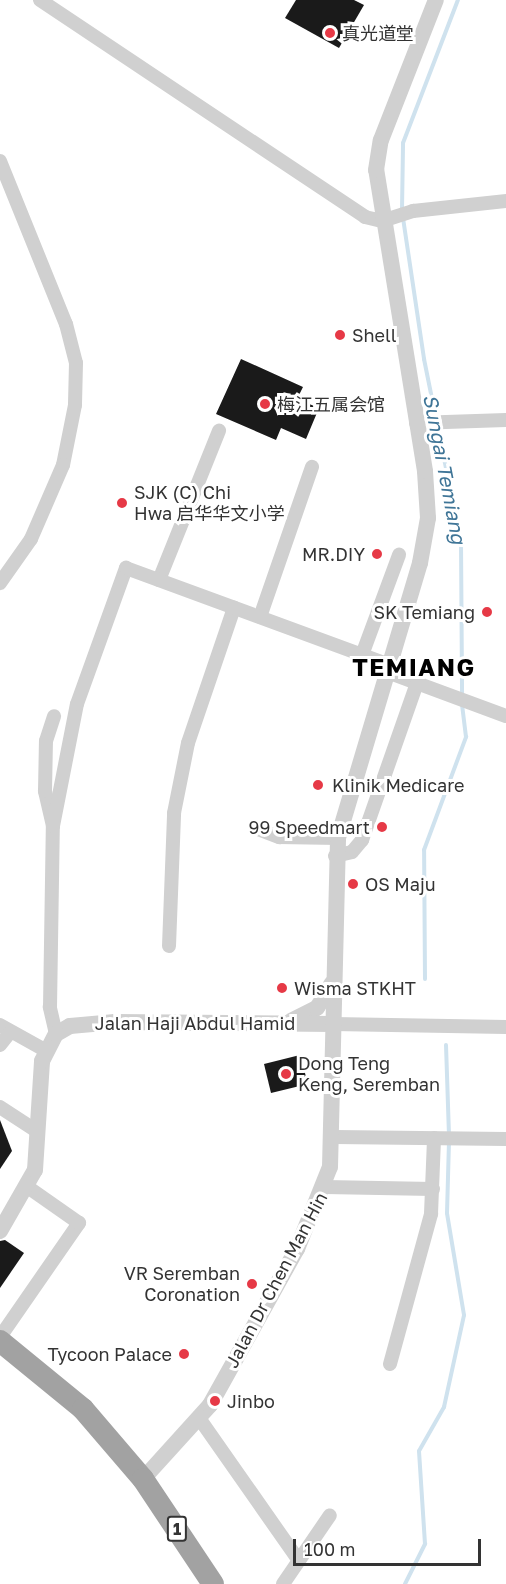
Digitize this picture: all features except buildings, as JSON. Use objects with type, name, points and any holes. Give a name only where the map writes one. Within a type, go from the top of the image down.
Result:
[{"type":"highway","name":"1","points":[[0,1339],[83,1408],[143,1479],[213,1584]]},
{"type":"street","points":[[40,0],[365,217],[388,217],[413,211],[506,201]]},
{"type":"street","name":"Jalan Dr Chen Man Hin","points":[[143,1479],[199,1418],[294,1254],[326,1187],[335,1137],[333,982],[335,856],[338,838],[389,669],[428,518],[422,422],[388,217],[376,171],[381,140],[436,0]]},
{"type":"street","points":[[0,161],[66,324],[76,363],[75,405],[63,465],[32,539],[0,583]]},
{"type":"street","points":[[422,422],[506,420]]},
{"type":"street","points":[[159,580],[219,431]]},
{"type":"street","points":[[260,617],[312,467]]},
{"type":"street","points":[[362,655],[399,555]]},
{"type":"street","points":[[0,1231],[29,1188],[38,1132],[45,1050],[56,1034],[50,1007],[53,826],[76,704],[126,568],[362,655],[417,683],[506,716]]},
{"type":"street","points":[[169,946],[176,801],[188,743],[234,608]]},
{"type":"street","points":[[335,856],[352,852],[362,840],[417,683]]},
{"type":"street","points":[[53,826],[45,791],[46,741],[54,716]]},
{"type":"street","points":[[255,828],[279,837],[338,838]]},
{"type":"street","points":[[290,1022],[317,1008],[333,982]]},
{"type":"street","name":"Jalan Haji Abdul Hamid","points":[[56,1034],[70,1026],[115,1022],[333,1024]]},
{"type":"street","points":[[290,1022],[321,1036],[334,1061]]},
{"type":"street","points":[[333,1024],[506,1027]]},
{"type":"street","points":[[0,1045],[5,1028],[45,1050]]},
{"type":"street","points":[[0,1107],[38,1132]]},
{"type":"street","points":[[335,1137],[506,1139]]},
{"type":"street","points":[[390,1364],[431,1214],[437,1138]]},
{"type":"street","points":[[326,1187],[433,1189]]},
{"type":"street","points":[[0,1339],[78,1223],[29,1188]]},
{"type":"street","points":[[199,1418],[299,1561]]},
{"type":"street","points":[[284,1584],[330,1515]]},
{"type":"waterway","name":"Sungai Temiang","points":[[402,210],[403,143],[458,0]]},
{"type":"waterway","name":"Sungai Temiang","points":[[403,218],[424,359],[461,542],[462,697]]},
{"type":"waterway","name":"Sungai Temiang","points":[[425,979],[424,850],[466,737],[462,704]]},
{"type":"waterway","name":"Sungai Temiang","points":[[446,1045],[449,1134]]},
{"type":"waterway","name":"Sungai Temiang","points":[[405,1584],[425,1544],[419,1451],[444,1407],[464,1315],[447,1213],[449,1141]]},
{"type":"place","name":"真光道堂","points":[[330,33]]},
{"type":"place","name":"Shell","points":[[340,335]]},
{"type":"place","name":"梅江五属会馆","points":[[265,404]]},
{"type":"place","name":"SJK (C) Chi Hwa 启华华文小学","points":[[122,503]]},
{"type":"place","name":"MR.DIY","points":[[377,554]]},
{"type":"place","name":"SK Temiang","points":[[487,612]]},
{"type":"place","name":"Klinik Medicare","points":[[318,785]]},
{"type":"place","name":"99 Speedmart","points":[[382,827]]},
{"type":"place","name":"OS Maju","points":[[353,884]]},
{"type":"place","name":"Wisma STKHT","points":[[282,988]]},
{"type":"place","name":"Dong Teng Keng, Seremban","points":[[286,1074]]},
{"type":"place","name":"VR Seremban Coronation","points":[[252,1284]]},
{"type":"place","name":"Tycoon Palace","points":[[184,1354]]},
{"type":"place","name":"Jinbo","points":[[215,1401]]},
{"type":"district","name":"TEMIANG","points":[[414,667]]}]
